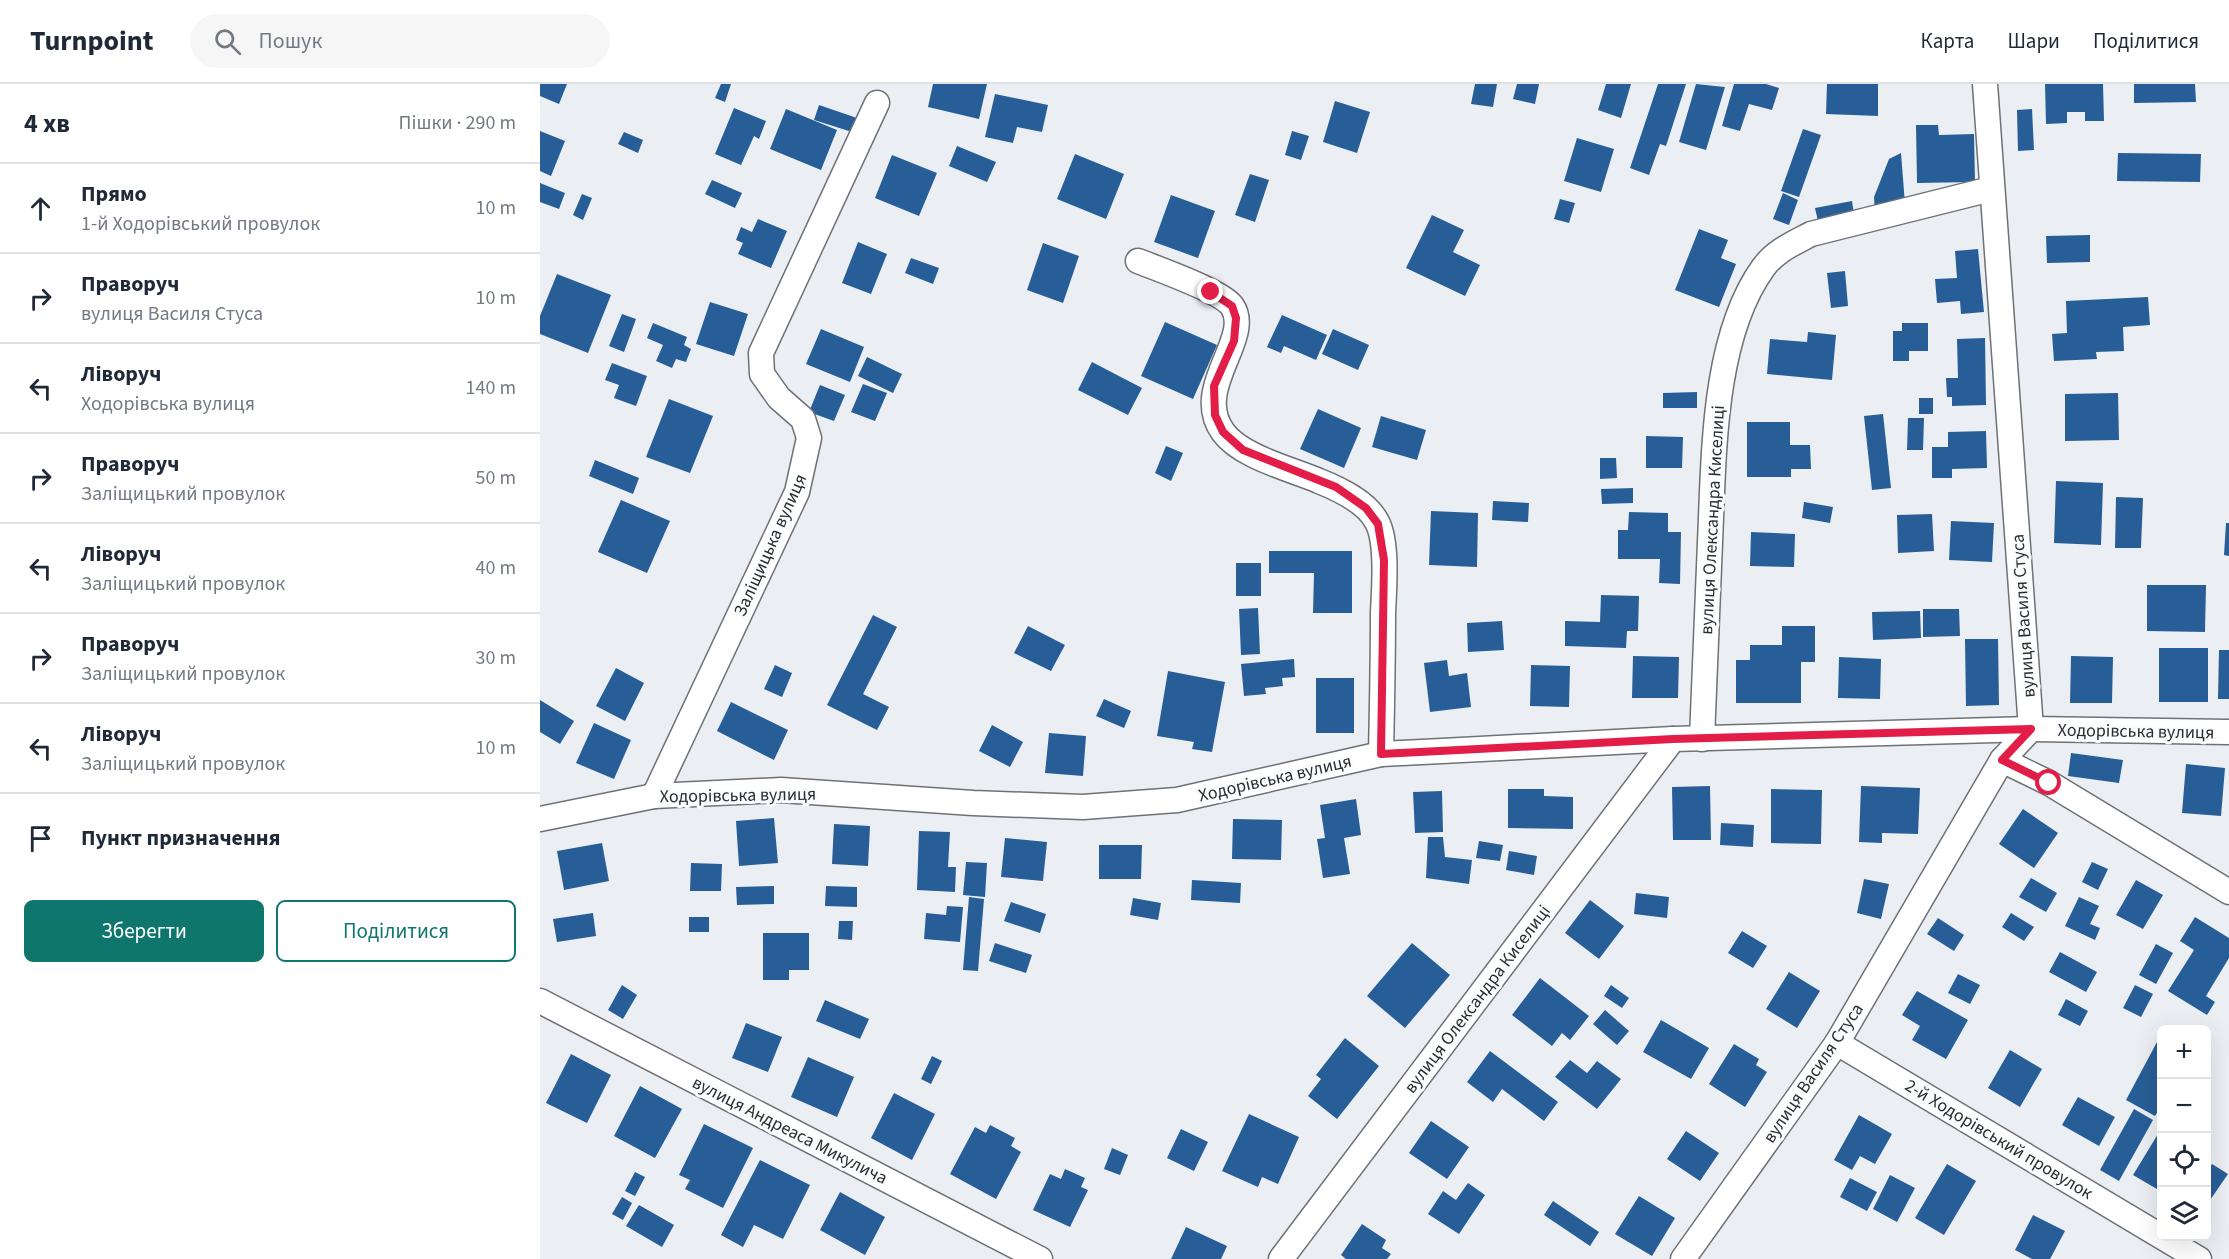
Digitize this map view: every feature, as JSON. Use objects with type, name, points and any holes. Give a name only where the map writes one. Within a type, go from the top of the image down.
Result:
[{"type":"street","name":"вулиця Василя Стуса","points":[[1683,1259],[1837,1042],[2002,760],[2031,729],[1985,84]]},
{"type":"street","name":"Заліщицька вулиця","points":[[654,796],[797,492],[809,438],[804,419],[779,398],[762,374],[761,353],[877,103]]},
{"type":"street","name":"вулиця Олександра Киселиці","points":[[1702,739],[1716,407],[1734,334],[1747,294],[1764,266],[1786,247],[1811,234],[1991,189]]},
{"type":"street","points":[[1138,261],[1211,292],[1232,306],[1236,318],[1234,341],[1214,386],[1215,415],[1223,432],[1243,450],[1336,487],[1366,508],[1378,524],[1384,560],[1381,754]]},
{"type":"street","name":"Ходорівська вулиця","points":[[540,819],[654,796],[781,790],[973,803],[1083,807],[1177,800],[1381,754],[1673,739],[2031,729],[2229,732]]},
{"type":"street","name":"вулиця Олександра Киселиці","points":[[1281,1259],[1673,739]]},
{"type":"street","points":[[2002,760],[2049,783],[2229,891]]},
{"type":"street","name":"вулиця Андреаса Микулича","points":[[540,1001],[1041,1259]]},
{"type":"street","name":"2-й Ходорівський провулок","points":[[1837,1042],[2199,1259]]},
{"type":"building","points":[[540,84],[567,84],[559,104],[540,96]]},
{"type":"building","points":[[721,84],[731,84],[725,102],[715,98]]},
{"type":"building","points":[[933,84],[987,84],[979,119],[928,107]]},
{"type":"building","points":[[1475,84],[1497,84],[1493,107],[1471,104]]},
{"type":"building","points":[[1517,84],[1539,84],[1535,104],[1513,99]]},
{"type":"building","points":[[1606,84],[1631,84],[1621,118],[1598,110]]},
{"type":"building","points":[[1658,84],[1686,84],[1666,146],[1660,144],[1649,175],[1630,168]]},
{"type":"building","points":[[1696,84],[1725,87],[1706,150],[1679,142]]},
{"type":"building","points":[[1734,84],[1766,84],[1779,88],[1772,110],[1749,104],[1740,131],[1722,126]]},
{"type":"building","points":[[1827,84],[1878,84],[1878,116],[1826,114]]},
{"type":"building","points":[[2045,84],[2103,84],[2104,121],[2085,121],[2085,112],[2067,112],[2067,123],[2046,124]]},
{"type":"building","points":[[2134,84],[2195,84],[2196,102],[2134,103]]},
{"type":"building","points":[[995,94],[1048,105],[1042,132],[1017,127],[1013,143],[985,137]]},
{"type":"building","points":[[1335,101],[1370,112],[1357,153],[1323,142]]},
{"type":"building","points":[[819,105],[857,118],[852,132],[814,120]]},
{"type":"building","points":[[734,108],[766,121],[759,139],[754,136],[741,165],[715,154]]},
{"type":"building","points":[[786,109],[837,130],[821,170],[770,149]]},
{"type":"building","points":[[2032,109],[2034,150],[2018,151],[2017,110]]},
{"type":"building","points":[[1916,125],[1938,125],[1939,135],[1974,134],[1975,182],[1917,183]]},
{"type":"building","points":[[1803,129],[1821,135],[1799,197],[1781,191]]},
{"type":"building","points":[[540,131],[565,141],[551,176],[540,171]]},
{"type":"building","points":[[1292,131],[1309,136],[1301,160],[1285,155]]},
{"type":"building","points":[[624,132],[643,140],[638,153],[618,144]]},
{"type":"building","points":[[1577,138],[1614,149],[1601,192],[1564,181]]},
{"type":"building","points":[[957,146],[996,162],[987,182],[949,166]]},
{"type":"building","points":[[1901,153],[1905,204],[1875,212],[1874,197],[1889,159]]},
{"type":"building","points":[[2118,153],[2201,154],[2200,182],[2117,181]]},
{"type":"building","points":[[1075,154],[1124,174],[1106,219],[1057,199]]},
{"type":"building","points":[[892,155],[937,173],[919,216],[875,198]]},
{"type":"building","points":[[1250,174],[1269,180],[1255,222],[1235,215]]},
{"type":"building","points":[[712,180],[742,193],[735,208],[705,194]]},
{"type":"building","points":[[540,183],[565,193],[559,209],[540,202]]},
{"type":"building","points":[[1783,193],[1798,200],[1789,225],[1773,219]]},
{"type":"building","points":[[582,194],[592,198],[583,220],[573,215]]},
{"type":"building","points":[[1171,195],[1215,211],[1198,258],[1154,242]]},
{"type":"building","points":[[1560,199],[1575,203],[1569,223],[1554,219]]},
{"type":"building","points":[[1852,201],[1854,214],[1818,221],[1815,208]]},
{"type":"building","points":[[1432,215],[1464,230],[1453,252],[1480,265],[1465,296],[1406,268]]},
{"type":"building","points":[[758,219],[787,231],[771,268],[738,254],[743,243],[736,240],[741,227],[752,232]]},
{"type":"building","points":[[1699,229],[1728,240],[1721,258],[1736,264],[1719,307],[1675,290]]},
{"type":"building","points":[[2090,235],[2090,262],[2047,263],[2046,236]]},
{"type":"building","points":[[858,242],[887,254],[871,294],[842,283]]},
{"type":"building","points":[[1043,243],[1079,256],[1063,303],[1027,290]]},
{"type":"building","points":[[1978,249],[1984,312],[1961,314],[1960,301],[1937,303],[1935,279],[1957,278],[1955,251]]},
{"type":"building","points":[[911,258],[939,268],[933,284],[905,273]]},
{"type":"building","points":[[1845,271],[1848,306],[1831,308],[1827,273]]},
{"type":"building","points":[[557,274],[611,295],[588,353],[540,334],[540,316]]},
{"type":"building","points":[[2148,297],[2150,325],[2123,327],[2124,351],[2096,352],[2097,359],[2054,361],[2052,334],[2067,333],[2066,301]]},
{"type":"building","points":[[710,302],[748,314],[734,356],[696,344]]},
{"type":"building","points":[[622,314],[636,319],[624,352],[609,346]]},
{"type":"building","points":[[1282,315],[1327,335],[1316,360],[1284,346],[1281,353],[1267,347]]},
{"type":"building","points":[[1165,322],[1217,345],[1193,399],[1141,376]]},
{"type":"building","points":[[653,323],[687,337],[684,345],[691,349],[686,362],[676,359],[672,368],[656,361],[663,345],[647,338]]},
{"type":"building","points":[[1902,323],[1928,323],[1928,351],[1909,351],[1909,361],[1893,361],[1893,331],[1902,331]]},
{"type":"building","points":[[821,329],[864,347],[850,382],[806,364]]},
{"type":"building","points":[[1333,329],[1369,345],[1358,370],[1322,354]]},
{"type":"building","points":[[1808,332],[1836,335],[1832,380],[1767,374],[1770,339],[1807,342]]},
{"type":"building","points":[[1985,338],[1986,405],[1952,406],[1952,397],[1947,397],[1946,378],[1958,378],[1957,339]]},
{"type":"building","points":[[867,357],[902,374],[893,393],[858,376]]},
{"type":"building","points":[[1092,362],[1142,388],[1128,415],[1078,390]]},
{"type":"building","points":[[612,363],[647,376],[636,406],[614,398],[619,385],[605,380]]},
{"type":"building","points":[[863,384],[887,393],[875,421],[851,412]]},
{"type":"building","points":[[820,385],[845,395],[834,421],[809,412]]},
{"type":"building","points":[[1697,392],[1697,408],[1663,408],[1663,393]]},
{"type":"building","points":[[2118,393],[2119,440],[2065,441],[2065,394]]},
{"type":"building","points":[[1919,398],[1933,398],[1933,414],[1919,414]]},
{"type":"building","points":[[669,399],[713,416],[690,473],[646,457]]},
{"type":"building","points":[[1318,409],[1361,428],[1344,468],[1300,449]]},
{"type":"building","points":[[1883,414],[1891,488],[1872,490],[1864,416]]},
{"type":"building","points":[[1381,416],[1426,430],[1417,460],[1372,447]]},
{"type":"building","points":[[1908,418],[1924,418],[1923,450],[1907,450]]},
{"type":"building","points":[[1747,422],[1790,422],[1790,445],[1810,445],[1811,469],[1791,469],[1791,477],[1747,477]]},
{"type":"building","points":[[1986,431],[1987,468],[1952,469],[1952,478],[1932,478],[1932,447],[1948,447],[1948,432]]},
{"type":"building","points":[[1646,436],[1683,437],[1682,468],[1646,468]]},
{"type":"building","points":[[1166,446],[1183,453],[1171,481],[1155,473]]},
{"type":"building","points":[[1600,458],[1616,458],[1617,478],[1600,479]]},
{"type":"building","points":[[595,460],[639,478],[633,494],[589,476]]},
{"type":"building","points":[[2056,481],[2103,483],[2101,545],[2054,543]]},
{"type":"building","points":[[1633,488],[1633,503],[1602,504],[1601,489]]},
{"type":"building","points":[[2116,497],[2143,498],[2141,548],[2115,548]]},
{"type":"building","points":[[621,500],[670,521],[647,573],[598,552]]},
{"type":"building","points":[[1493,501],[1529,503],[1528,522],[1492,520]]},
{"type":"building","points":[[1804,502],[1833,507],[1830,523],[1802,518]]},
{"type":"building","points":[[1431,511],[1478,513],[1477,567],[1429,565]]},
{"type":"building","points":[[1629,512],[1668,513],[1668,532],[1681,532],[1680,584],[1659,583],[1660,559],[1618,559],[1618,530],[1628,530]]},
{"type":"building","points":[[1932,514],[1934,551],[1898,553],[1897,515]]},
{"type":"building","points":[[1951,521],[1994,523],[1992,562],[1949,560]]},
{"type":"building","points":[[2226,523],[2229,523],[2229,556],[2224,555]]},
{"type":"building","points":[[1751,532],[1795,534],[1794,567],[1750,566]]},
{"type":"building","points":[[1269,551],[1352,551],[1352,613],[1313,613],[1314,573],[1269,573]]},
{"type":"building","points":[[1236,563],[1261,563],[1261,596],[1236,596]]},
{"type":"building","points":[[2147,585],[2206,585],[2205,632],[2147,631]]},
{"type":"building","points":[[1601,595],[1639,596],[1638,631],[1627,631],[1626,648],[1565,646],[1565,621],[1600,622]]},
{"type":"building","points":[[1258,608],[1260,654],[1241,655],[1239,609]]},
{"type":"building","points":[[1923,609],[1959,609],[1960,636],[1923,637]]},
{"type":"building","points":[[1920,611],[1921,638],[1873,640],[1872,612]]},
{"type":"building","points":[[873,615],[897,627],[863,694],[889,707],[877,730],[827,705]]},
{"type":"building","points":[[1502,621],[1504,650],[1468,652],[1467,623]]},
{"type":"building","points":[[1028,626],[1065,645],[1051,671],[1014,653]]},
{"type":"building","points":[[1782,626],[1815,626],[1815,662],[1801,662],[1801,703],[1736,703],[1736,660],[1750,660],[1750,645],[1782,645]]},
{"type":"building","points":[[1965,639],[1998,639],[1999,705],[1966,706]]},
{"type":"building","points":[[2159,648],[2208,648],[2208,702],[2159,702]]},
{"type":"building","points":[[2219,650],[2229,650],[2229,699],[2218,699]]},
{"type":"building","points":[[1633,656],[1679,657],[1678,698],[1632,698]]},
{"type":"building","points":[[2071,656],[2113,657],[2112,703],[2070,703]]},
{"type":"building","points":[[1839,657],[1881,659],[1880,699],[1838,698]]},
{"type":"building","points":[[1294,659],[1295,677],[1282,678],[1283,686],[1265,688],[1266,694],[1244,696],[1241,664]]},
{"type":"building","points":[[1447,660],[1449,676],[1467,673],[1471,707],[1430,712],[1424,663]]},
{"type":"building","points":[[775,665],[792,673],[782,697],[764,689]]},
{"type":"building","points":[[1531,665],[1570,666],[1569,707],[1530,706]]},
{"type":"building","points":[[616,668],[644,683],[625,721],[596,706]]},
{"type":"building","points":[[1168,671],[1225,682],[1212,752],[1192,749],[1194,742],[1157,736]]},
{"type":"building","points":[[1316,678],[1354,678],[1354,733],[1316,733]]},
{"type":"building","points":[[1104,699],[1131,711],[1124,728],[1096,716]]},
{"type":"building","points":[[540,700],[574,721],[560,744],[540,732]]},
{"type":"building","points":[[731,702],[788,730],[774,760],[717,731]]},
{"type":"building","points":[[594,723],[631,740],[614,779],[576,763]]},
{"type":"building","points":[[992,725],[1023,742],[1010,767],[979,751]]},
{"type":"building","points":[[1049,733],[1086,736],[1083,776],[1045,773]]},
{"type":"building","points":[[2071,753],[2123,760],[2119,783],[2068,776]]},
{"type":"building","points":[[2186,764],[2225,768],[2221,816],[2182,813]]},
{"type":"building","points":[[1710,786],[1711,840],[1673,840],[1672,787]]},
{"type":"building","points":[[1861,786],[1920,788],[1918,834],[1882,833],[1882,843],[1859,842]]},
{"type":"building","points":[[1508,789],[1544,789],[1544,796],[1573,797],[1573,829],[1508,828]]},
{"type":"building","points":[[1771,789],[1822,790],[1821,844],[1771,843]]},
{"type":"building","points":[[1442,791],[1443,832],[1415,833],[1413,792]]},
{"type":"building","points":[[1356,799],[1361,835],[1344,838],[1350,874],[1323,878],[1317,839],[1325,838],[1320,805]]},
{"type":"building","points":[[2023,809],[2058,833],[2034,868],[1999,844]]},
{"type":"building","points":[[774,818],[778,863],[739,866],[736,821]]},
{"type":"building","points":[[1233,819],[1282,820],[1281,860],[1232,859]]},
{"type":"building","points":[[1721,823],[1754,825],[1753,847],[1720,845]]},
{"type":"building","points":[[834,824],[870,826],[868,866],[832,864]]},
{"type":"building","points":[[919,831],[950,832],[948,867],[956,867],[955,892],[917,890]]},
{"type":"building","points":[[1428,837],[1443,837],[1445,857],[1472,860],[1469,884],[1426,878]]},
{"type":"building","points":[[1005,838],[1047,842],[1043,881],[1001,877]]},
{"type":"building","points":[[1479,841],[1503,845],[1500,861],[1476,858]]},
{"type":"building","points":[[602,843],[609,881],[564,890],[557,851]]},
{"type":"building","points":[[1099,845],[1142,845],[1141,879],[1099,879]]},
{"type":"building","points":[[1509,851],[1537,856],[1534,875],[1506,870]]},
{"type":"building","points":[[966,862],[987,863],[985,897],[963,895]]},
{"type":"building","points":[[2092,862],[2108,869],[2098,890],[2082,882]]},
{"type":"building","points":[[691,863],[722,864],[721,891],[690,891]]},
{"type":"building","points":[[2031,878],[2057,893],[2046,912],[2019,897]]},
{"type":"building","points":[[1864,879],[1889,884],[1881,919],[1857,913]]},
{"type":"building","points":[[1192,880],[1241,883],[1240,903],[1191,900]]},
{"type":"building","points":[[2136,880],[2163,895],[2143,929],[2116,915]]},
{"type":"building","points":[[774,886],[774,904],[737,905],[736,887]]},
{"type":"building","points":[[826,886],[857,887],[857,907],[825,906]]},
{"type":"building","points":[[1636,893],[1669,897],[1667,918],[1634,914]]},
{"type":"building","points":[[969,897],[984,899],[978,971],[963,970]]},
{"type":"building","points":[[2079,897],[2099,906],[2090,924],[2100,928],[2095,940],[2065,926]]},
{"type":"building","points":[[1133,898],[1161,903],[1158,920],[1130,915]]},
{"type":"building","points":[[1590,900],[1624,926],[1599,959],[1565,933]]},
{"type":"building","points":[[1011,902],[1046,914],[1040,933],[1004,921]]},
{"type":"building","points":[[947,906],[963,907],[960,942],[924,939],[926,913],[946,915]]},
{"type":"building","points":[[593,913],[596,936],[557,942],[553,919]]},
{"type":"building","points":[[2011,913],[2034,927],[2024,941],[2002,927]]},
{"type":"building","points":[[689,917],[709,917],[709,932],[689,932]]},
{"type":"building","points":[[2195,917],[2229,938],[2229,958],[2206,996],[2215,1002],[2207,1015],[2168,991],[2194,950],[2180,941]]},
{"type":"building","points":[[1938,918],[1964,935],[1954,951],[1927,934]]},
{"type":"building","points":[[839,921],[853,921],[852,940],[838,939]]},
{"type":"building","points":[[1742,931],[1767,946],[1753,968],[1728,953]]},
{"type":"building","points":[[763,933],[809,933],[809,970],[789,970],[789,980],[763,980]]},
{"type":"building","points":[[995,943],[1032,955],[1026,973],[989,961]]},
{"type":"building","points":[[1412,943],[1450,975],[1405,1028],[1367,996]]},
{"type":"building","points":[[2156,944],[2173,953],[2156,984],[2139,975]]},
{"type":"building","points":[[2060,952],[2097,972],[2086,992],[2049,972]]},
{"type":"building","points":[[1789,972],[1820,991],[1797,1028],[1766,1009]]},
{"type":"building","points":[[1958,974],[1980,985],[1970,1004],[1948,993]]},
{"type":"building","points":[[1540,978],[1589,1016],[1570,1040],[1562,1033],[1552,1046],[1512,1015]]},
{"type":"building","points":[[622,985],[637,995],[623,1019],[608,1010]]},
{"type":"building","points":[[1611,985],[1629,998],[1622,1008],[1604,996]]},
{"type":"building","points":[[2135,985],[2153,994],[2141,1017],[2123,1008]]},
{"type":"building","points":[[1917,991],[1968,1020],[1946,1059],[1912,1040],[1920,1026],[1902,1015]]},
{"type":"building","points":[[2066,999],[2088,1011],[2080,1026],[2058,1015]]},
{"type":"building","points":[[825,1000],[869,1019],[860,1039],[816,1021]]},
{"type":"building","points":[[1605,1010],[1629,1031],[1617,1045],[1593,1024]]},
{"type":"building","points":[[1661,1020],[1709,1048],[1691,1079],[1643,1052]]},
{"type":"building","points":[[746,1023],[782,1037],[768,1072],[732,1058]]},
{"type":"building","points":[[1345,1038],[1379,1066],[1337,1119],[1308,1096],[1321,1079],[1316,1075]]},
{"type":"building","points":[[2157,1042],[2157,1113],[2155,1116],[2126,1100]]},
{"type":"building","points":[[1734,1044],[1759,1059],[1756,1065],[1767,1072],[1745,1107],[1709,1084]]},
{"type":"building","points":[[2010,1050],[2042,1069],[2020,1107],[1988,1088]]},
{"type":"building","points":[[1490,1051],[1558,1102],[1544,1121],[1502,1089],[1493,1102],[1467,1082]]},
{"type":"building","points":[[571,1054],[611,1075],[587,1123],[546,1103]]},
{"type":"building","points":[[932,1056],[942,1061],[931,1084],[921,1079]]},
{"type":"building","points":[[808,1057],[854,1077],[837,1117],[791,1097]]},
{"type":"building","points":[[1570,1060],[1587,1073],[1597,1061],[1621,1079],[1597,1109],[1555,1077]]},
{"type":"building","points":[[640,1086],[682,1109],[655,1158],[614,1136]]},
{"type":"building","points":[[894,1093],[935,1114],[912,1160],[871,1138]]},
{"type":"building","points":[[2078,1097],[2115,1117],[2099,1146],[2062,1125]]},
{"type":"building","points":[[2134,1109],[2153,1120],[2119,1181],[2100,1170]]},
{"type":"building","points":[[1249,1114],[1299,1137],[1278,1184],[1262,1177],[1258,1187],[1222,1171]]},
{"type":"building","points":[[1859,1115],[1892,1134],[1875,1164],[1860,1156],[1852,1170],[1834,1160]]},
{"type":"building","points":[[1431,1121],[1469,1147],[1447,1179],[1409,1153]]},
{"type":"building","points":[[704,1124],[753,1148],[723,1208],[685,1189],[690,1180],[679,1175]]},
{"type":"building","points":[[990,1125],[1015,1138],[1011,1146],[1021,1152],[996,1199],[950,1174],[975,1127],[986,1133]]},
{"type":"building","points":[[1181,1129],[1208,1142],[1194,1171],[1167,1158]]},
{"type":"building","points":[[1686,1131],[1719,1153],[1700,1181],[1667,1159]]},
{"type":"building","points":[[2157,1136],[2157,1189],[2133,1175]]},
{"type":"building","points":[[1112,1148],[1128,1155],[1120,1175],[1104,1169]]},
{"type":"building","points":[[760,1160],[810,1185],[783,1239],[754,1225],[743,1247],[721,1235]]},
{"type":"building","points":[[1947,1164],[1976,1181],[1944,1235],[1915,1218]]},
{"type":"building","points":[[2211,1166],[2228,1174],[2211,1199],[2211,1187]]},
{"type":"building","points":[[1065,1169],[1085,1178],[1081,1187],[1088,1190],[1070,1227],[1033,1210],[1050,1174],[1061,1179]]},
{"type":"building","points":[[635,1172],[645,1177],[635,1196],[625,1191]]},
{"type":"building","points":[[1890,1175],[1915,1188],[1897,1222],[1873,1209]]},
{"type":"building","points":[[1850,1178],[1877,1192],[1867,1211],[1840,1197]]},
{"type":"building","points":[[1468,1183],[1485,1195],[1459,1234],[1428,1214],[1443,1191],[1456,1200]]},
{"type":"building","points":[[840,1192],[885,1217],[865,1255],[820,1230]]},
{"type":"building","points":[[1639,1196],[1675,1218],[1652,1256],[1615,1234]]},
{"type":"building","points":[[622,1197],[632,1203],[623,1220],[612,1214]]},
{"type":"building","points":[[1553,1201],[1599,1232],[1590,1246],[1544,1215]]},
{"type":"building","points":[[639,1205],[674,1225],[662,1247],[626,1226]]},
{"type":"building","points":[[2033,1215],[2065,1231],[2050,1259],[2032,1259],[2015,1250]]},
{"type":"building","points":[[1362,1224],[1386,1240],[1382,1248],[1391,1254],[1387,1259],[1346,1259],[1341,1255]]},
{"type":"building","points":[[1186,1227],[1227,1246],[1221,1259],[1171,1259]]},
{"type":"route","points":[[1211,292],[1232,306],[1236,318],[1234,341],[1214,386],[1215,415],[1223,432],[1243,450],[1336,487],[1366,508],[1378,524],[1384,560],[1381,754],[1673,739],[2031,729],[2002,760],[2049,783]]}]
